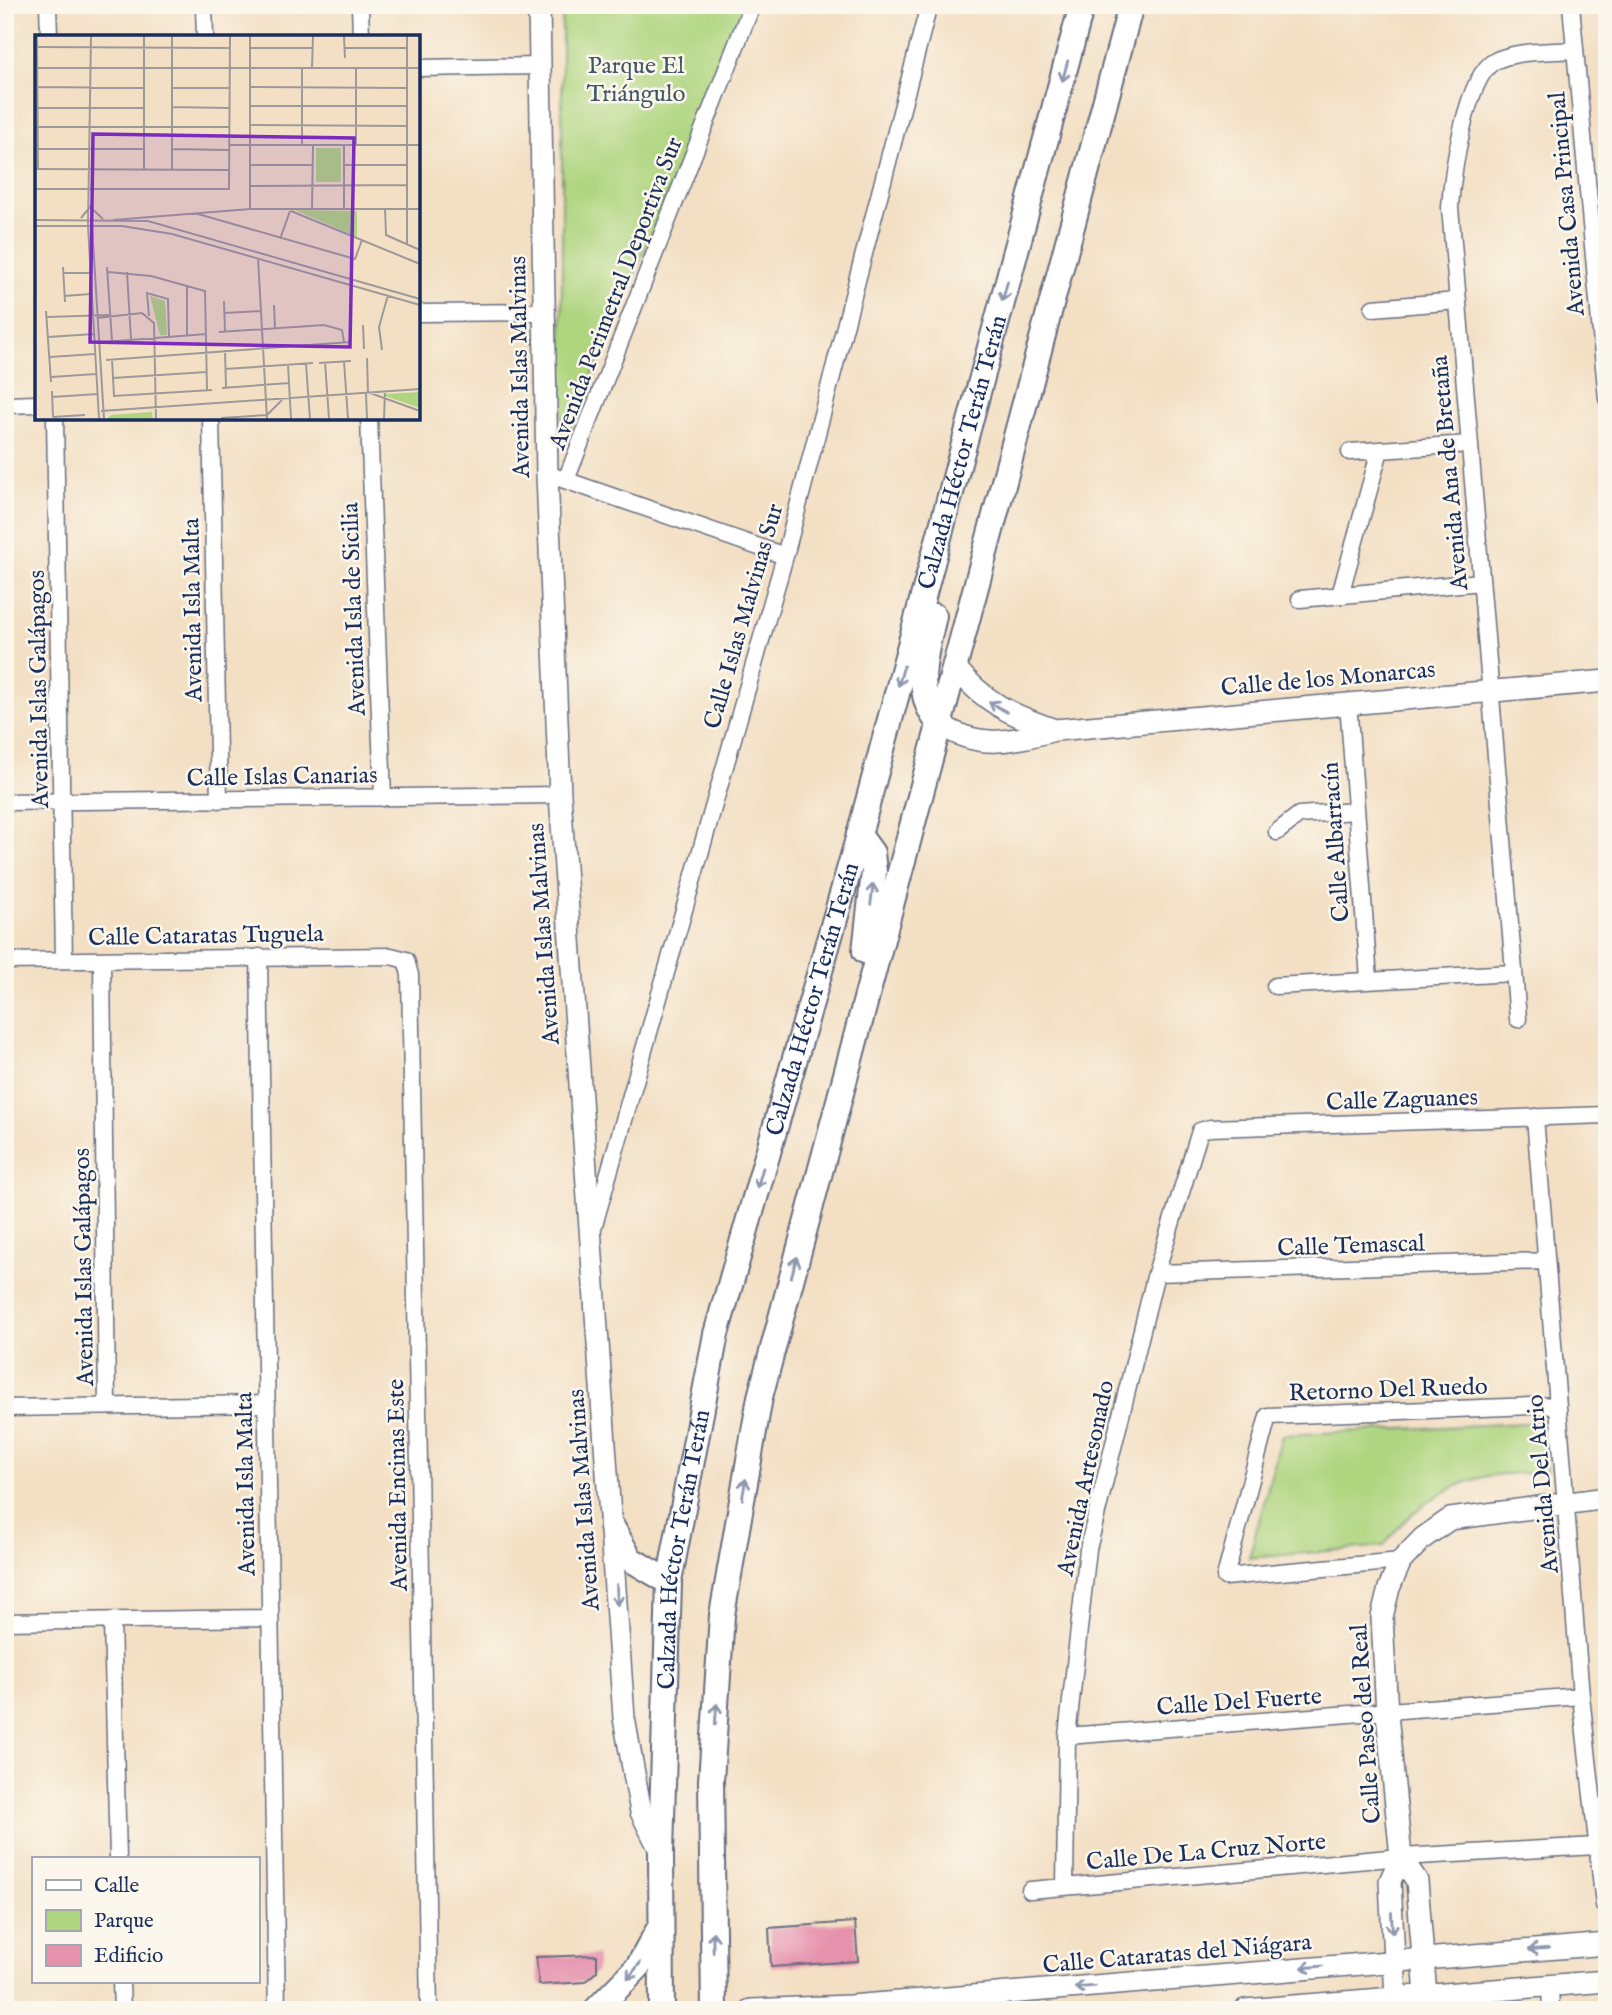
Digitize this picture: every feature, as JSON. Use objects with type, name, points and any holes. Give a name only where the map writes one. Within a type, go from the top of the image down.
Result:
[{"type":"main road","name":"Calzada Héctor Terán Terán","points":[[663,2010],[661,1852],[669,1582],[716,1334],[859,835],[1082,5]]},
{"type":"main road","name":"Calzada Héctor Terán Terán","points":[[714,2010],[711,1781],[722,1615],[760,1397],[1131,5]]},
{"type":"main road","points":[[936,549],[940,573],[939,597],[923,664],[922,684],[930,713],[939,723]]},
{"type":"main road","points":[[859,835],[872,853],[874,872],[862,976],[862,1011]]},
{"type":"main road","points":[[612,1527],[630,1559],[669,1582]]},
{"type":"main road","points":[[596,2010],[638,1967],[661,1924]]},
{"type":"street","points":[[48,5],[48,35]]},
{"type":"street","points":[[204,5],[205,35]]},
{"type":"street","points":[[360,5],[361,35]]},
{"type":"street","name":"Avenida Islas Malvinas","points":[[539,5],[544,312],[556,477],[560,795],[624,1718],[641,1812],[661,1852]]},
{"type":"street","name":"Avenida Perimetral Deportiva Sur","points":[[556,477],[752,5]]},
{"type":"street","name":"Calle Islas Malvinas Sur","points":[[590,1236],[785,556],[929,5]]},
{"type":"street","name":"Avenida Casa Principal","points":[[1571,5],[1607,399]]},
{"type":"street","name":"Avenida Ana de Bretaña","points":[[1518,1019],[1450,207],[1452,180],[1473,94],[1483,70],[1505,57],[1575,50]]},
{"type":"street","points":[[420,68],[540,66]]},
{"type":"street","points":[[1373,308],[1458,301]]},
{"type":"street","points":[[420,313],[544,312]]},
{"type":"street","points":[[5,405],[35,404]]},
{"type":"street","name":"Avenida Islas Galápagos","points":[[55,420],[64,960]]},
{"type":"street","name":"Avenida Isla Malta","points":[[211,420],[219,800]]},
{"type":"street","name":"Avenida Isla de Sicilia","points":[[369,420],[383,798]]},
{"type":"street","points":[[1350,452],[1469,444]]},
{"type":"street","points":[[1340,595],[1380,450]]},
{"type":"street","points":[[556,477],[785,556]]},
{"type":"street","points":[[1300,599],[1481,582]]},
{"type":"street","name":"Calle de los Monarcas","points":[[953,665],[974,690],[993,705],[1055,730]]},
{"type":"street","name":"Calle de los Monarcas","points":[[939,723],[954,734],[993,743],[1055,730],[1489,689],[1607,681]]},
{"type":"street","name":"Calle Albarracín","points":[[1348,702],[1369,979]]},
{"type":"street","name":"Calle Islas Canarias","points":[[5,803],[560,795]]},
{"type":"street","points":[[1277,832],[1299,815],[1355,811]]},
{"type":"street","name":"Calle Cataratas Tuguela","points":[[5,961],[391,956],[406,960]]},
{"type":"street","name":"Avenida Isla Malta","points":[[259,957],[277,2010]]},
{"type":"street","name":"Avenida Islas Galápagos","points":[[102,960],[107,1405]]},
{"type":"street","name":"Avenida Encinas Este","points":[[406,960],[410,975],[429,2010]]},
{"type":"street","points":[[1275,986],[1513,972]]},
{"type":"street","name":"Calle Zaguanes","points":[[1200,1131],[1210,1128],[1607,1115]]},
{"type":"street","name":"Avenida Del Atrio","points":[[1535,1117],[1581,1696],[1604,1905]]},
{"type":"street","name":"Avenida Artesonado","points":[[1065,1886],[1066,1736],[1088,1549],[1156,1273],[1200,1131]]},
{"type":"street","name":"Calle Temascal","points":[[1156,1273],[1546,1261]]},
{"type":"street","points":[[5,1408],[267,1404]]},
{"type":"street","name":"Retorno Del Ruedo","points":[[1401,1561],[1225,1577],[1268,1416],[1558,1405]]},
{"type":"street","name":"Calle Paseo del Real","points":[[1426,1996],[1417,1881],[1401,1857],[1387,1714],[1382,1617],[1388,1588],[1401,1561],[1423,1538],[1450,1519],[1607,1498]]},
{"type":"street","points":[[5,1622],[269,1618]]},
{"type":"street","points":[[113,1621],[118,1857]]},
{"type":"street","name":"Calle Del Fuerte","points":[[1066,1736],[1387,1714],[1581,1696]]},
{"type":"street","name":"Calle De La Cruz Norte","points":[[1030,1890],[1401,1857],[1596,1846]]},
{"type":"street","name":"Calle Paseo del Real","points":[[1397,2004],[1390,1881],[1401,1857]]},
{"type":"street","name":"Calle Cataratas del Niágara","points":[[751,2010],[864,2005],[1607,1944]]},
{"type":"street","points":[[1245,2010],[1397,2004],[1426,1996],[1607,1981]]},
{"type":"street","points":[[121,1983],[122,2010]]},
{"type":"street","points":[[1550,1986],[1552,2010]]},
{"type":"green space","name":"Parque El Triángulo","points":[[562,5],[747,5],[562,448]]},
{"type":"green space","points":[[1543,1422],[1546,1472],[1488,1476],[1452,1488],[1414,1513],[1384,1546],[1249,1558],[1282,1435]]},
{"type":"building","points":[[855,1922],[858,1961],[771,1967],[769,1928]]},
{"type":"building","points":[[597,1955],[597,1971],[585,1982],[539,1985],[536,1957]]}]
